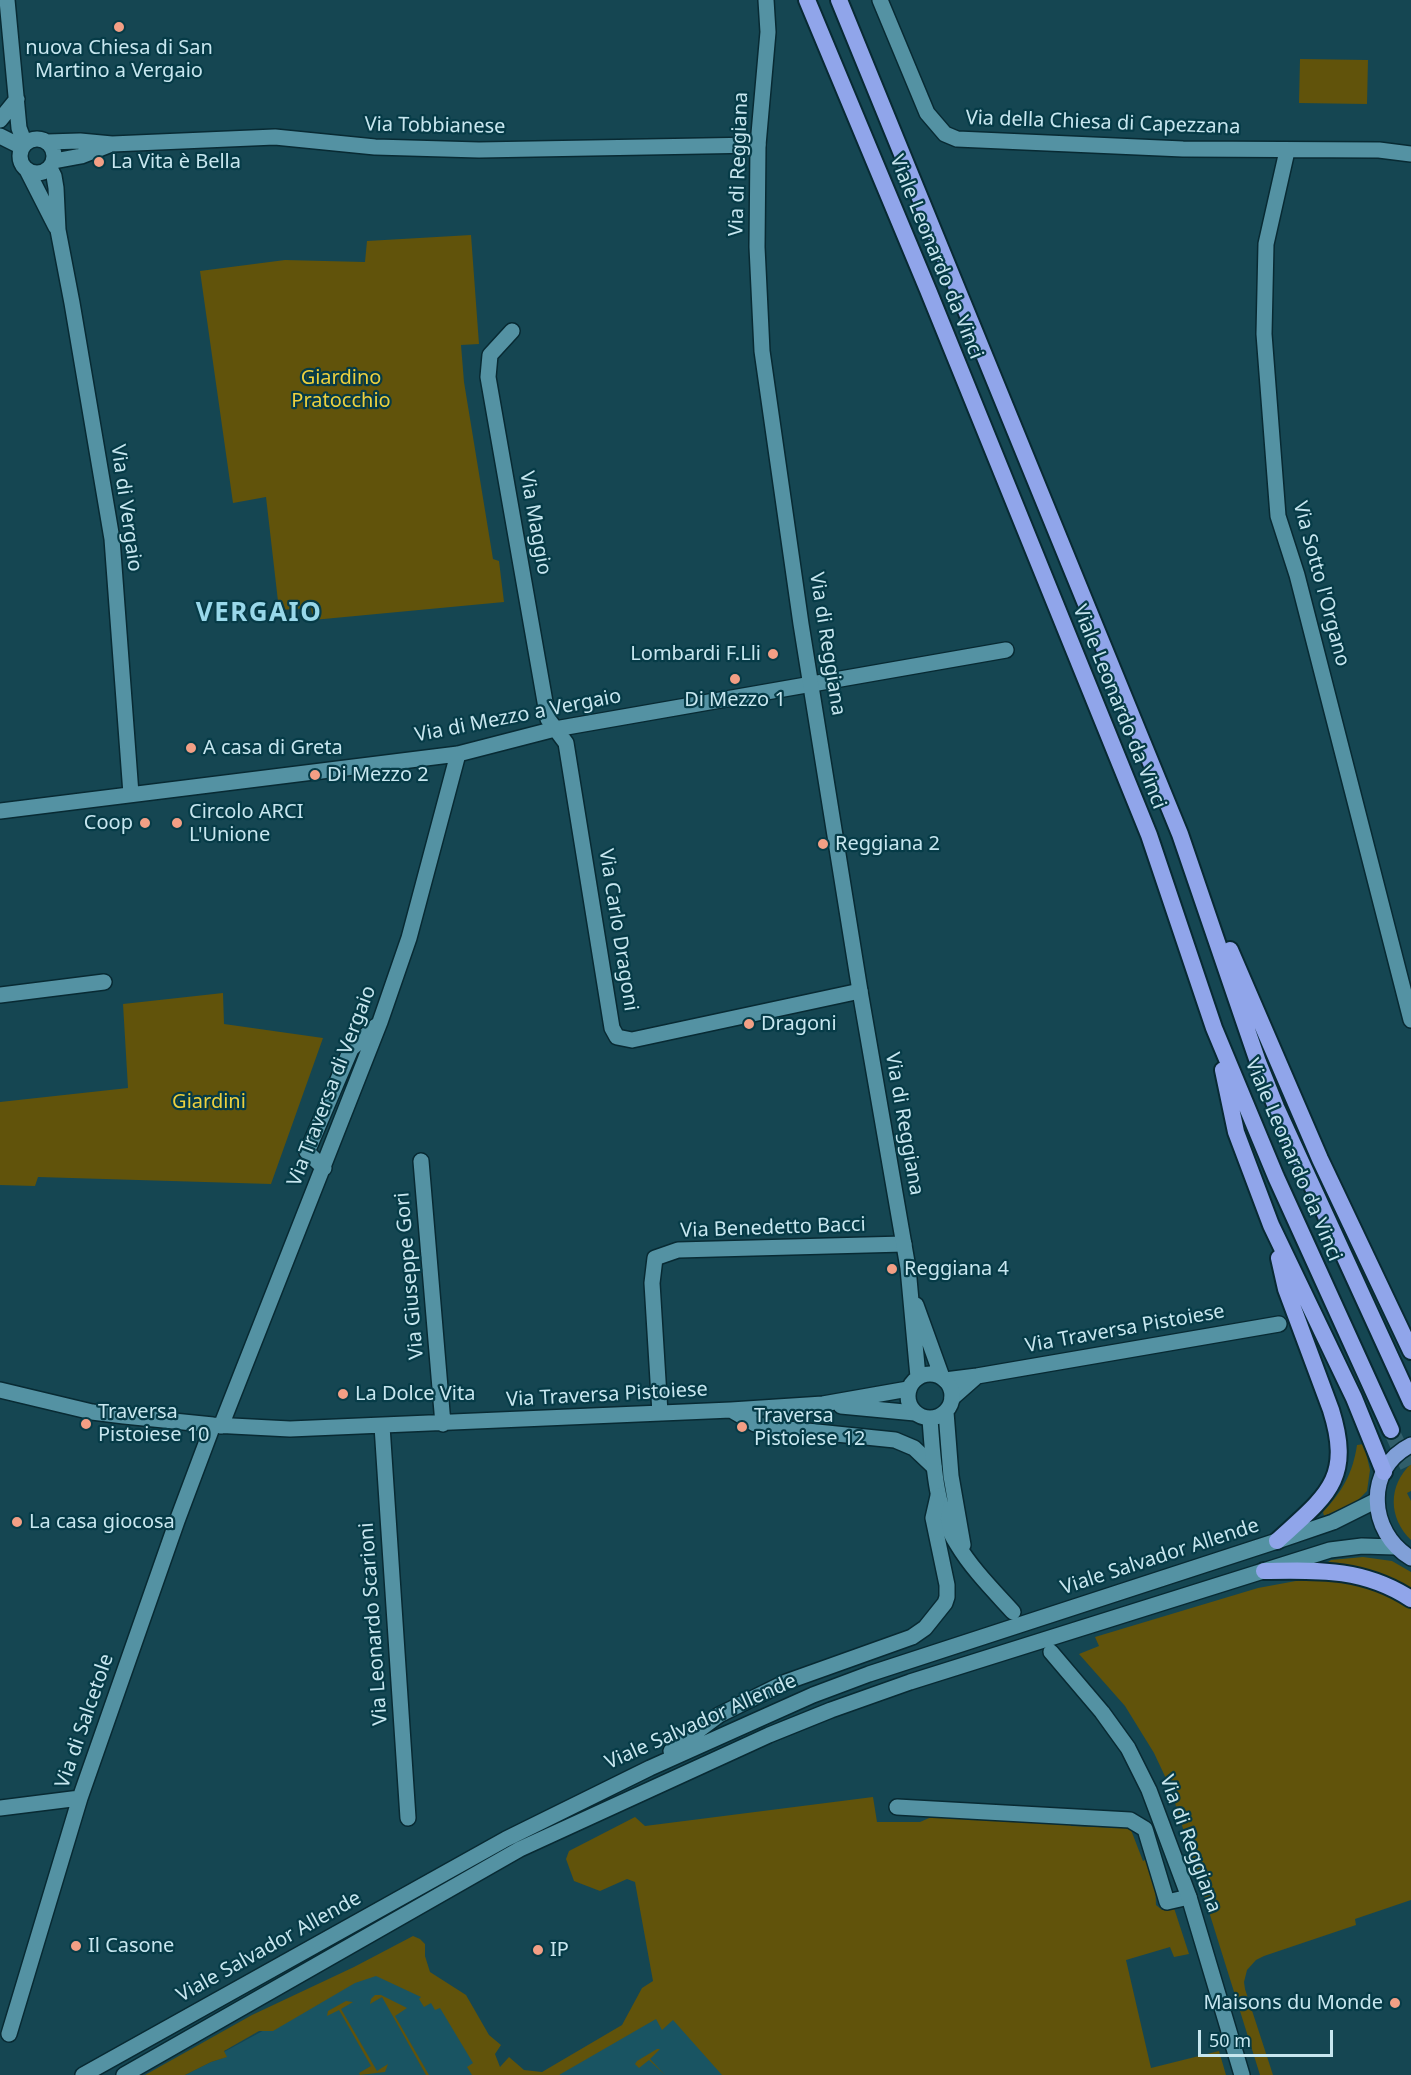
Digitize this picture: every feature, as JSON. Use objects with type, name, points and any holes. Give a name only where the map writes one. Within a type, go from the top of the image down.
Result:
[{"type":"highway","name":"Viale Leonardo da Vinci","points":[[807,0],[928,290],[1149,835],[1214,1028],[1276,1178],[1390,1430]]},
{"type":"highway","name":"Viale Leonardo da Vinci","points":[[839,0],[1180,834],[1258,1062],[1276,1107],[1411,1402]]},
{"type":"highway","points":[[1180,834],[1320,1159],[1411,1351]]},
{"type":"highway","points":[[1214,1028],[1236,1132],[1271,1226],[1354,1398],[1383,1472]]},
{"type":"highway","points":[[1271,1226],[1286,1289],[1335,1420],[1340,1455],[1338,1468],[1328,1490],[1278,1541]]},
{"type":"highway","points":[[1264,1571],[1341,1572],[1380,1583],[1411,1599]]},
{"type":"main road","points":[[1411,1445],[1398,1454],[1383,1472],[1377,1491],[1379,1521],[1395,1547],[1411,1558]]},
{"type":"street","name":"Via di Vergaio","points":[[7,0],[23,146],[21,161],[58,230]]},
{"type":"street","name":"Via di Reggiana","points":[[766,0],[768,32],[758,145],[757,247],[762,351],[801,624],[860,991],[904,1244],[911,1291],[911,1315],[918,1377]]},
{"type":"street","name":"Via della Chiesa di Capezzana","points":[[880,0],[927,113],[945,134],[957,139],[1183,149],[1379,150],[1411,154]]},
{"type":"street","points":[[0,120],[17,99]]},
{"type":"street","points":[[0,136],[23,146],[35,139],[47,142]]},
{"type":"street","name":"Via Tobbianese","points":[[47,142],[80,141],[112,144],[275,137],[375,147],[478,150],[758,145]]},
{"type":"street","name":"Via di Vergaio","points":[[47,142],[53,150],[52,164],[56,188],[58,230],[69,282],[112,539],[131,794]]},
{"type":"street","name":"Via Tobbianese","points":[[52,164],[112,144]]},
{"type":"street","name":"Via Sotto l'Organo","points":[[1287,151],[1266,244],[1264,334],[1278,516],[1297,574],[1411,1020]]},
{"type":"street","points":[[27,170],[39,174],[52,164]]},
{"type":"street","name":"Via Maggio","points":[[512,331],[490,355],[488,377],[548,719],[555,729]]},
{"type":"street","name":"Via di Mezzo a Vergaio","points":[[0,811],[458,754],[555,729],[1006,650]]},
{"type":"street","name":"Via Carlo Dragoni","points":[[555,729],[566,743],[612,1028],[617,1037],[632,1040],[860,991]]},
{"type":"street","name":"Via Traversa di Vergaio","points":[[217,1426],[324,1168],[380,1022],[409,938],[458,754]]},
{"type":"street","points":[[0,995],[105,982]]},
{"type":"street","points":[[324,1168],[307,1152],[351,1049],[380,1022]]},
{"type":"street","name":"Via Giuseppe Gori","points":[[421,1161],[442,1424]]},
{"type":"street","name":"Via Benedetto Bacci","points":[[660,1413],[652,1283],[655,1258],[678,1250],[904,1244]]},
{"type":"street","name":"Via di Reggiana","points":[[911,1291],[944,1378],[951,1389],[950,1464],[964,1554]]},
{"type":"street","name":"Via Traversa Pistoiese","points":[[944,1378],[977,1376],[1279,1324]]},
{"type":"street","points":[[944,1378],[933,1374],[918,1377],[908,1389],[909,1405],[923,1416],[939,1417],[977,1376]]},
{"type":"street","name":"Via Traversa Pistoiese","points":[[0,1390],[92,1412],[217,1426],[290,1429],[731,1410],[823,1404],[908,1389]]},
{"type":"street","name":"Via Traversa Pistoiese","points":[[823,1404],[923,1416]]},
{"type":"street","points":[[731,1410],[755,1424],[768,1427],[895,1440],[914,1448],[934,1467]]},
{"type":"street","points":[[923,1416],[938,1496],[953,1537],[964,1554],[1013,1612]]},
{"type":"street","name":"Via di Salcetole","points":[[9,2034],[80,1798],[184,1502],[217,1426]]},
{"type":"street","name":"Via Leonardo Scarioni","points":[[382,1426],[408,1818]]},
{"type":"street","points":[[650,1768],[709,1722],[730,1709],[801,1676],[912,1636],[925,1628],[945,1603],[947,1597],[947,1585],[933,1518],[938,1496]]},
{"type":"street","name":"Viale Salvador Allende","points":[[83,2075],[506,1839],[650,1768],[780,1708],[822,1691],[1333,1522],[1377,1500]]},
{"type":"street","name":"Viale Salvador Allende","points":[[124,2075],[520,1849],[769,1735],[921,1678],[1264,1571],[1344,1547],[1395,1547]]},
{"type":"street","name":"Via di Reggiana","points":[[1051,1652],[1128,1748],[1149,1790],[1189,1897],[1242,2075]]},
{"type":"street","points":[[0,1808],[80,1798]]},
{"type":"street","points":[[897,1807],[1130,1820],[1145,1829],[1167,1902],[1189,1897]]},
{"type":"shaded area","points":[[369,1973],[467,2003],[478,2075],[185,2075],[226,2057],[224,2052]]},
{"type":"shaded area","points":[[674,2008],[725,2075],[550,2075]]},
{"type":"green space","points":[[1300,59],[1368,60],[1367,104],[1299,103]]},
{"type":"green space","name":"Giardino Pratocchio","points":[[471,235],[479,344],[461,345],[464,382],[493,559],[499,561],[504,602],[313,620],[311,608],[279,610],[266,497],[233,503],[200,271],[285,260],[365,262],[367,241]]},
{"type":"green space","name":"Giardini","points":[[223,993],[224,1024],[323,1038],[271,1184],[38,1177],[35,1186],[0,1185],[0,1102],[128,1088],[123,1004]]},
{"type":"green space","points":[[1364,1444],[1370,1470],[1367,1491],[1356,1502],[1324,1516],[1323,1512],[1336,1497],[1349,1473],[1357,1445]]},
{"type":"green space","points":[[1411,1464],[1411,1491],[1407,1493],[1411,1501],[1411,1540],[1398,1522],[1394,1502],[1398,1482],[1403,1472]]},
{"type":"green space","points":[[1363,1557],[1392,1561],[1411,1572],[1411,1592],[1328,1562]]},
{"type":"green space","points":[[1312,1578],[1338,1579],[1364,1585],[1389,1595],[1411,1609],[1411,1900],[1355,1919],[1356,1925],[1264,1956],[1256,1960],[1247,1970],[1245,1989],[1273,2075],[1260,2075],[1170,1787],[1154,1753],[1125,1706],[1079,1654],[1099,1646],[1095,1637],[1258,1588]]},
{"type":"green space","points":[[873,1797],[877,1822],[920,1822],[936,1815],[1071,1822],[1071,1826],[1131,1830],[1143,1861],[1147,1859],[1155,1882],[1156,1905],[1162,1910],[1174,1908],[1189,1954],[1174,1957],[1170,1947],[1126,1960],[1151,2068],[1219,2051],[1226,2075],[722,2075],[673,2020],[662,2030],[656,2019],[559,2075],[472,2075],[467,2067],[473,2063],[440,2008],[435,2010],[431,2003],[424,2007],[419,1999],[421,1997],[376,1976],[355,1983],[273,2031],[259,2031],[224,2051],[227,2057],[185,2075],[145,2075],[252,2015],[354,1967],[413,1936],[425,1944],[425,1956],[430,1972],[466,1995],[489,2035],[501,2045],[495,2054],[500,2067],[509,2057],[524,2070],[542,2072],[622,2025],[642,1988],[653,1981],[635,1882],[627,1879],[600,1891],[574,1881],[566,1859],[569,1851],[635,1817],[645,1826]]},
{"type":"green space","points":[[375,1995],[381,1995],[407,2008],[395,2016],[429,2075],[426,2075],[382,1997],[370,2004]]},
{"type":"green space","points":[[346,2001],[353,2002],[341,2009],[377,2071],[388,2064],[385,2072],[360,2075],[359,2073],[371,2066],[339,2010],[327,2016],[328,2011]]},
{"type":"green space","points":[[660,2049],[650,2059],[665,2075],[649,2060],[639,2068],[635,2064]]},
{"type":"tunnel","points":[[1391,1430],[1411,1473]]},
{"type":"place","name":"nuova Chiesa di San Martino a Vergaio","points":[[119,27]]},
{"type":"place","name":"La Vita è Bella","points":[[99,162]]},
{"type":"place","name":"Lombardi F.Lli","points":[[773,654]]},
{"type":"place","name":"Di Mezzo 1","points":[[735,679]]},
{"type":"place","name":"A casa di Greta","points":[[191,748]]},
{"type":"place","name":"Di Mezzo 2","points":[[315,775]]},
{"type":"place","name":"Coop","points":[[145,823]]},
{"type":"place","name":"Circolo ARCI L'Unione","points":[[177,823]]},
{"type":"place","name":"Reggiana 2","points":[[823,844]]},
{"type":"place","name":"Dragoni","points":[[749,1024]]},
{"type":"place","name":"Reggiana 4","points":[[892,1269]]},
{"type":"place","name":"La Dolce Vita","points":[[343,1394]]},
{"type":"place","name":"Traversa Pistoiese 10","points":[[86,1424]]},
{"type":"place","name":"Traversa Pistoiese 12","points":[[742,1427]]},
{"type":"place","name":"La casa giocosa","points":[[17,1522]]},
{"type":"place","name":"Il Casone","points":[[76,1946]]},
{"type":"place","name":"IP","points":[[538,1950]]},
{"type":"place","name":"Maisons du Monde","points":[[1395,2003]]},
{"type":"district","name":"VERGAIO","points":[[259,614]]}]
